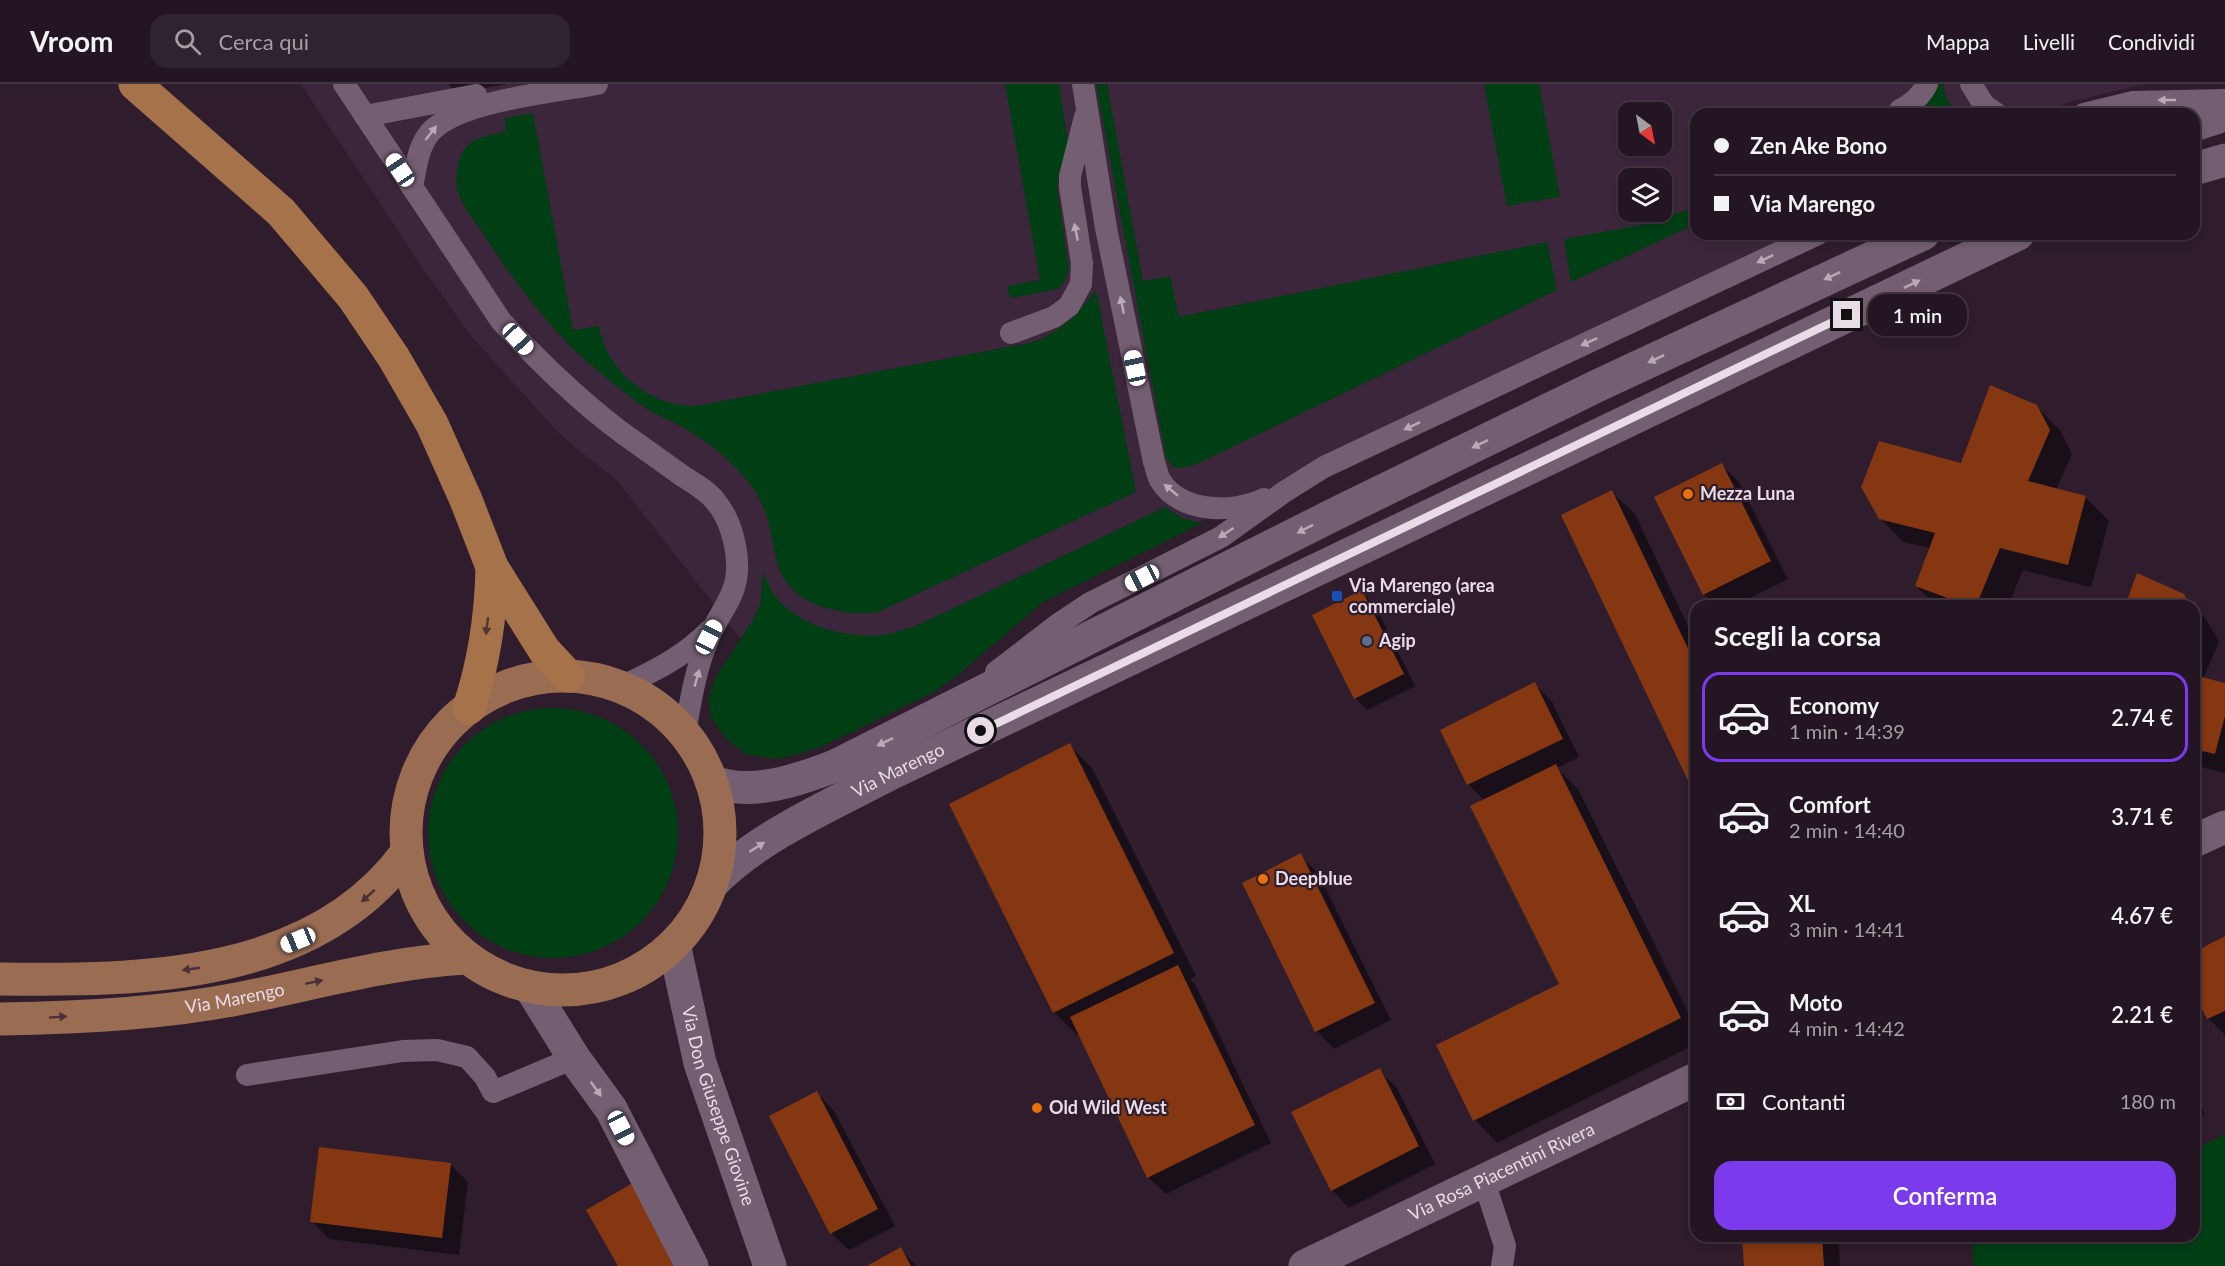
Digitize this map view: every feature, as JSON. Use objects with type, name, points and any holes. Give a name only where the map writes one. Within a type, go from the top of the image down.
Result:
[{"type":"highway","points":[[135,84],[281,212],[353,297],[394,358],[432,423],[492,567],[544,650],[568,676]]},
{"type":"highway","points":[[469,708],[477,684],[485,641],[492,567]]},
{"type":"main road","points":[[2200,123],[2225,115]]},
{"type":"main road","points":[[2200,167],[2225,160]]},
{"type":"main road","points":[[711,781],[731,787],[761,786],[789,781],[837,765],[1333,515],[1578,396],[1910,240]]},
{"type":"main road","name":"Via Marengo","points":[[712,884],[727,868],[743,856],[819,811],[894,772],[2005,240]]},
{"type":"main road","points":[[568,676],[597,680],[621,687],[654,705],[685,734],[699,754],[711,781],[718,805],[721,834],[712,884],[696,918],[674,944],[652,963],[618,981],[581,989],[555,990],[530,987],[495,975],[467,958],[442,934],[428,914],[414,883],[407,852],[407,816],[412,790],[421,766],[443,732],[469,708],[488,695],[524,681],[568,676]]},
{"type":"main road","points":[[2200,838],[2225,827]]},
{"type":"main road","name":"Via Marengo","points":[[0,979],[126,977],[207,966],[257,955],[298,940],[332,923],[375,890],[392,873],[407,852]]},
{"type":"main road","name":"Via Don Giuseppe Giovine","points":[[674,944],[700,1063],[770,1266]]},
{"type":"main road","name":"Via Marengo","points":[[0,1019],[119,1013],[177,1007],[236,999],[402,964],[467,958]]},
{"type":"main road","points":[[530,987],[574,1058],[611,1108],[692,1266]]},
{"type":"main road","name":"Via Rosa Piacentini Rivera","points":[[1305,1266],[1690,1082]]},
{"type":"lane","points":[[344,84],[484,299],[501,321],[532,354],[597,413],[716,502],[731,533],[736,573],[730,598],[709,637],[693,691],[685,734]]},
{"type":"lane","points":[[365,116],[534,84]]},
{"type":"lane","points":[[412,187],[419,151],[427,136],[437,125],[453,115],[568,87],[597,84]]},
{"type":"lane","points":[[1011,333],[1054,317],[1069,306],[1082,284],[1082,263],[1070,195],[1070,176],[1084,125],[1083,84]]},
{"type":"lane","points":[[1083,84],[1106,228],[1154,462],[1160,480],[1178,496],[1192,503],[1224,509],[1250,505],[1805,240]]},
{"type":"lane","points":[[1904,108],[1912,104],[1927,84]]},
{"type":"lane","points":[[1971,84],[1988,108]]},
{"type":"lane","points":[[2108,108],[2133,102],[2225,100]]},
{"type":"lane","points":[[937,715],[1070,615],[1221,537],[1303,479]]},
{"type":"lane","points":[[621,687],[647,676],[678,657],[715,624]]},
{"type":"lane","points":[[247,1075],[404,1051],[436,1050],[467,1057],[485,1077],[493,1092],[574,1058]]},
{"type":"lane","points":[[1484,1181],[1505,1246],[1501,1266]]},
{"type":"shaded area","points":[[301,84],[2155,84],[2140,85],[2070,102],[2057,108],[1690,108],[1690,240],[1779,240],[1048,595],[822,743],[617,480],[556,430],[472,337],[424,270]]},
{"type":"green space","points":[[1005,84],[1059,84],[1068,143],[1057,186],[1069,270],[1065,281],[1058,289],[1010,298],[1007,286],[1040,280]]},
{"type":"green space","points":[[1096,84],[1107,84],[1143,281],[1170,276],[1179,317],[1547,242],[1557,290],[1197,464],[1181,468],[1173,467],[1166,457]]},
{"type":"green space","points":[[1484,84],[1539,84],[1560,197],[1507,206]]},
{"type":"green space","points":[[1939,84],[1943,84],[1952,108],[1917,108],[1932,95]]},
{"type":"green space","points":[[533,113],[573,330],[599,326],[611,358],[621,372],[647,393],[662,400],[695,406],[1029,343],[1040,339],[1067,322],[1096,290],[1136,492],[878,612],[836,611],[809,601],[787,583],[780,571],[763,506],[743,475],[706,442],[650,411],[586,361],[538,310],[465,206],[457,188],[456,177],[465,149],[476,140],[506,131],[505,118]]},
{"type":"green space","points":[[1690,209],[1690,227],[1571,282],[1564,239],[1651,222],[1672,222],[1672,215]]},
{"type":"green space","points":[[1165,507],[1182,518],[1202,523],[1043,602],[958,675],[934,692],[823,746],[792,756],[773,759],[746,754],[726,739],[712,719],[708,702],[714,680],[754,618],[760,604],[763,571],[770,588],[781,602],[810,623],[846,634],[882,635],[918,625]]},
{"type":"green space","points":[[541,708],[565,708],[601,717],[623,729],[650,754],[669,785],[676,809],[678,833],[676,857],[669,881],[657,903],[632,930],[601,949],[589,953],[565,958],[541,958],[505,949],[483,937],[456,912],[437,881],[433,869],[428,845],[428,821],[437,785],[449,763],[474,736],[505,717],[517,713]]},
{"type":"green space","points":[[2225,1134],[2225,1266],[1974,1266],[1972,1242],[2200,1242],[2200,1146]]},
{"type":"building","points":[[1990,385],[2037,405],[2050,430],[2028,481],[2086,496],[2068,565],[2000,548],[1978,600],[1953,600],[1915,586],[1935,533],[1879,519],[1861,487],[1879,441],[1961,463]]},
{"type":"building","points":[[1722,463],[1771,561],[1703,595],[1654,497]]},
{"type":"building","points":[[1612,490],[1690,652],[1690,784],[1561,515]]},
{"type":"building","points":[[2137,573],[2184,594],[2187,600],[2127,600]]},
{"type":"building","points":[[1362,590],[1404,674],[1354,699],[1312,615]]},
{"type":"building","points":[[2200,677],[2225,683],[2225,716],[2215,754],[2200,750]]},
{"type":"building","points":[[1535,682],[1563,739],[1467,785],[1440,730]]},
{"type":"building","points":[[1070,743],[1174,953],[1053,1013],[949,804]]},
{"type":"building","points":[[1556,764],[1681,1018],[1473,1121],[1436,1045],[1559,984],[1470,806]]},
{"type":"building","points":[[1301,853],[1375,1003],[1315,1032],[1242,883]]},
{"type":"building","points":[[2225,936],[2225,1011],[2207,1019],[2200,1005],[2200,949]]},
{"type":"building","points":[[1178,965],[1255,1125],[1147,1178],[1070,1017]]},
{"type":"building","points":[[1380,1068],[1419,1146],[1331,1191],[1291,1112]]},
{"type":"building","points":[[817,1091],[878,1209],[830,1234],[769,1116]]},
{"type":"building","points":[[319,1147],[451,1163],[442,1238],[310,1222]]},
{"type":"building","points":[[638,1180],[685,1266],[618,1266],[586,1210]]},
{"type":"building","points":[[1742,1242],[1822,1242],[1824,1266],[1744,1266]]},
{"type":"building","points":[[901,1247],[911,1266],[867,1266]]},
{"type":"place","name":"Mezza Luna","points":[[1688,494]]},
{"type":"place","name":"Via Marengo (area commerciale)","points":[[1337,596]]},
{"type":"place","name":"Agip","points":[[1367,641]]},
{"type":"place","name":"Deepblue","points":[[1263,879]]},
{"type":"place","name":"Old Wild West","points":[[1037,1108]]},
{"type":"route","points":[[981,731],[1847,315]]}]
